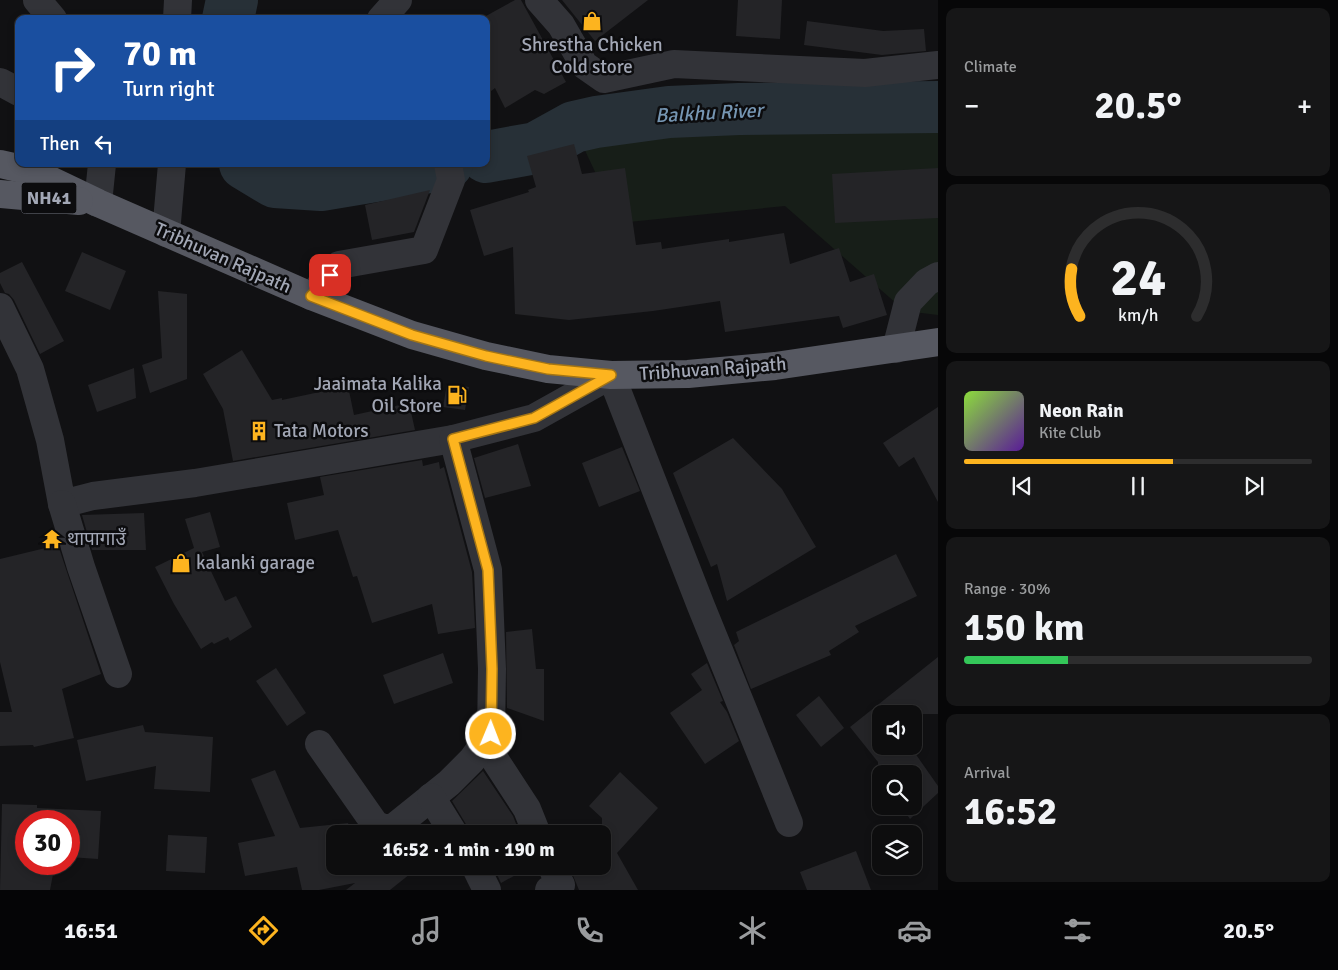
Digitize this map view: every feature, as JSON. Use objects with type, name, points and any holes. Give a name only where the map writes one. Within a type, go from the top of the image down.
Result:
[{"type":"highway","name":"Tribhuvan Rajpath","points":[[0,164],[31,171],[98,203],[311,296],[412,335],[486,356],[548,369],[611,375],[688,374],[775,366],[938,342]]},
{"type":"highway","name":"Tribhuvan Rajpath","points":[[0,194],[98,203]]},
{"type":"street","points":[[37,0],[50,15]]},
{"type":"street","points":[[177,15],[178,0]]},
{"type":"street","points":[[385,15],[398,0]]},
{"type":"street","points":[[539,0],[561,25],[584,65],[604,79],[674,64],[865,73],[938,65]]},
{"type":"street","points":[[0,82],[15,90]]},
{"type":"street","points":[[98,203],[102,167]]},
{"type":"street","points":[[166,233],[172,167]]},
{"type":"street","points":[[311,296],[339,265],[424,250],[450,172]]},
{"type":"street","points":[[896,349],[908,302],[927,282],[938,276]]},
{"type":"street","points":[[0,307],[30,369],[46,424],[62,504],[81,567],[118,674]]},
{"type":"street","points":[[62,504],[93,496],[195,483],[453,439],[534,418],[611,375],[701,606],[789,823]]},
{"type":"street","points":[[318,744],[375,824],[383,828],[393,828],[472,760],[491,734],[492,688],[488,570],[453,439]]},
{"type":"street","points":[[484,743],[527,809],[534,825]]},
{"type":"street","points":[[431,797],[448,825]]},
{"type":"street","points":[[480,875],[487,890]]},
{"type":"street","points":[[549,890],[562,885],[556,875]]},
{"type":"shaded area","points":[[938,117],[938,315],[905,311],[785,206],[619,223],[574,127],[870,133]]},
{"type":"building","points":[[515,0],[521,0],[566,82],[544,94],[535,90],[505,108],[495,88],[490,92],[490,15],[488,15]]},
{"type":"building","points":[[562,0],[648,0],[595,41]]},
{"type":"building","points":[[738,0],[782,0],[780,39],[736,36]]},
{"type":"building","points":[[807,21],[883,31],[924,29],[926,51],[882,55],[804,45]]},
{"type":"building","points":[[574,144],[582,174],[625,168],[636,245],[661,242],[662,249],[729,239],[729,242],[784,233],[790,264],[839,248],[850,282],[874,274],[887,315],[843,328],[839,316],[725,332],[720,301],[653,311],[569,320],[515,314],[513,247],[484,256],[470,210],[529,192],[528,190],[536,187],[527,156]]},
{"type":"building","points":[[938,168],[938,218],[835,223],[832,174]]},
{"type":"building","points":[[430,190],[414,232],[372,240],[365,205]]},
{"type":"building","points":[[82,252],[126,271],[110,310],[65,291]]},
{"type":"building","points":[[22,262],[64,341],[40,354],[14,300],[9,294],[5,293],[0,283],[0,273]]},
{"type":"building","points":[[158,291],[187,294],[187,379],[150,393],[142,365],[162,358]]},
{"type":"building","points":[[242,350],[272,400],[282,398],[282,400],[348,386],[354,415],[409,403],[415,430],[233,461],[223,409],[203,374]]},
{"type":"building","points":[[134,368],[136,398],[97,412],[88,385]]},
{"type":"building","points":[[447,384],[469,387],[465,410],[443,407]]},
{"type":"building","points":[[938,407],[938,502],[914,457],[899,467],[883,443]]},
{"type":"building","points":[[733,438],[782,489],[816,547],[727,601],[717,564],[711,567],[673,473]]},
{"type":"building","points":[[518,444],[531,486],[485,498],[474,458]]},
{"type":"building","points":[[622,447],[640,491],[599,507],[582,463]]},
{"type":"building","points":[[422,460],[423,466],[439,462],[440,469],[444,467],[472,572],[475,628],[438,634],[432,604],[372,623],[357,576],[353,577],[338,530],[295,540],[287,503],[324,495],[320,477]]},
{"type":"building","points":[[210,512],[220,547],[202,552],[225,601],[236,596],[252,627],[230,641],[228,637],[214,644],[212,642],[201,649],[174,604],[155,567],[194,548],[185,519]]},
{"type":"building","points":[[144,513],[146,550],[92,550],[82,515]]},
{"type":"building","points":[[58,545],[101,674],[62,689],[74,738],[34,747],[33,745],[0,746],[0,712],[12,712],[0,662],[0,559]]},
{"type":"building","points":[[896,554],[917,596],[855,626],[859,632],[829,651],[831,655],[751,689],[734,645],[739,641],[736,632]]},
{"type":"building","points":[[532,629],[536,669],[544,669],[544,721],[507,708],[506,632]]},
{"type":"building","points":[[443,653],[453,683],[394,704],[383,675]]},
{"type":"building","points":[[938,657],[938,714],[922,714],[922,705],[878,705]]},
{"type":"building","points":[[707,663],[723,701],[720,702],[727,712],[739,741],[705,764],[670,713],[702,690],[691,674]]},
{"type":"building","points":[[276,668],[306,713],[287,726],[256,681]]},
{"type":"building","points":[[819,696],[844,728],[821,747],[796,715]]},
{"type":"building","points":[[872,710],[872,754],[850,727]]},
{"type":"building","points":[[143,725],[145,732],[213,737],[210,792],[154,789],[156,766],[86,781],[77,740]]},
{"type":"building","points":[[872,755],[916,755],[938,786],[938,793],[922,808],[922,765],[878,765]]},
{"type":"building","points":[[275,770],[300,828],[326,825],[326,875],[409,875],[390,890],[346,890],[355,883],[319,890],[302,890],[297,867],[245,876],[238,843],[275,836],[251,779]]},
{"type":"building","points":[[483,771],[513,816],[516,825],[466,825],[452,801]]},
{"type":"building","points":[[620,772],[658,808],[617,853],[638,890],[579,890],[573,875],[611,875],[611,825],[602,825],[602,818],[589,806]]},
{"type":"building","points":[[2,804],[37,805],[37,808],[80,810],[15,810],[15,875],[53,875],[50,890],[0,890]]},
{"type":"building","points":[[80,810],[101,811],[98,859],[80,858]]},
{"type":"building","points":[[348,823],[349,825],[329,825]]},
{"type":"building","points":[[168,835],[207,837],[205,873],[166,871]]},
{"type":"building","points":[[856,851],[871,890],[807,890],[800,872]]},
{"type":"building","points":[[497,875],[516,875],[501,883]]},
{"type":"waterway","name":"Balkhu River","points":[[229,15],[232,0]]},
{"type":"waterway","name":"Balkhu River","points":[[490,156],[536,148],[574,127],[596,122],[669,112],[739,109],[938,107]]},
{"type":"waterway","name":"Balkhu River","points":[[250,167],[275,182],[321,185],[429,167]]},
{"type":"place","name":"Shrestha Chicken Cold store","points":[[592,21]]},
{"type":"place","name":"Jaaimata Kalika Oil Store","points":[[457,395]]},
{"type":"place","name":"Tata Motors","points":[[259,431]]},
{"type":"place","name":"थापागाउँ","points":[[52,539]]},
{"type":"place","name":"kalanki garage","points":[[181,563]]},
{"type":"route","points":[[330,275],[311,296],[412,335],[486,356],[548,369],[611,375],[534,418],[453,439],[488,570],[492,669],[491,734]]}]
